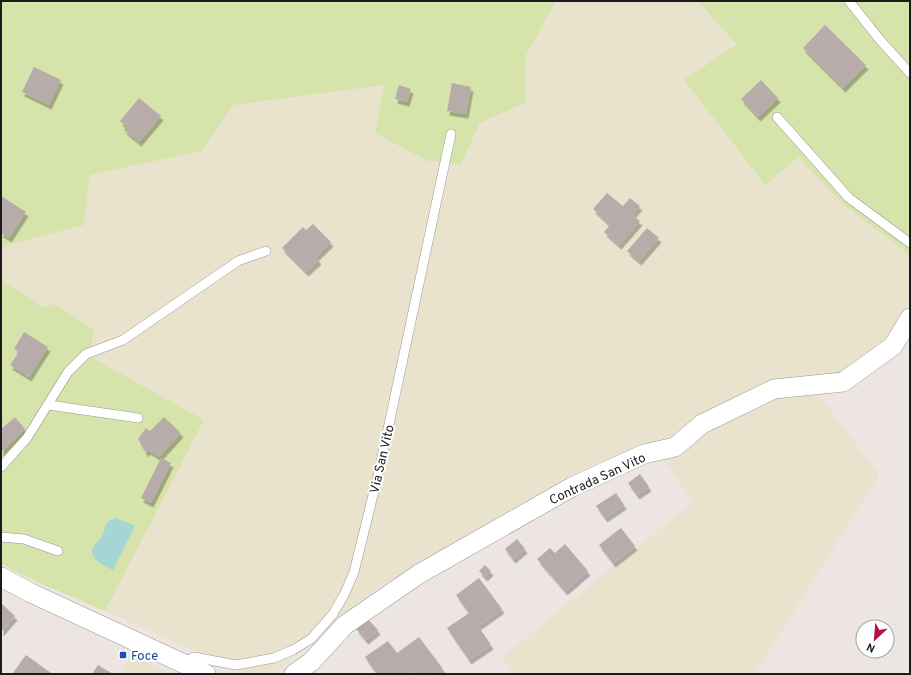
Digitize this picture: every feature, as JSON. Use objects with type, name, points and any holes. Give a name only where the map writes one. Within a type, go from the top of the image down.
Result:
[{"type":"street","name":"Contrada San Vito","points":[[294,674],[311,662],[345,625],[433,566],[572,487],[644,454],[675,447],[702,424],[774,389],[843,382],[893,346],[910,318]]},
{"type":"street","points":[[1,577],[31,593],[206,674]]},
{"type":"lane","points":[[849,1],[880,40],[910,73]]},
{"type":"lane","points":[[777,118],[849,198],[910,243]]},
{"type":"lane","name":"Via San Vito","points":[[182,664],[194,657],[236,665],[274,658],[293,650],[311,639],[333,614],[345,593],[354,572],[379,471],[451,134]]},
{"type":"lane","points":[[1,467],[27,438],[49,405],[68,372],[86,354],[123,340],[238,261],[266,251]]},
{"type":"lane","points":[[49,405],[138,418]]},
{"type":"lane","points":[[1,537],[24,539],[58,551]]},
{"type":"shaded area","points":[[556,1],[697,1],[737,44],[684,81],[764,184],[798,157],[843,204],[910,255],[910,307],[888,341],[842,373],[808,380],[879,475],[755,674],[516,674],[502,657],[693,502],[651,441],[579,471],[375,590],[273,674],[245,674],[105,611],[203,420],[91,357],[44,307],[1,282],[1,247],[84,225],[90,175],[202,151],[233,105],[384,85],[461,164],[480,123],[526,102],[525,57]]},
{"type":"shaded area","points":[[131,655],[172,674],[120,674]]},
{"type":"green space","points":[[1,1],[556,1],[525,57],[526,102],[480,123],[461,164],[428,161],[375,133],[384,85],[233,105],[202,151],[90,175],[84,225],[1,247]]},
{"type":"green space","points":[[697,1],[910,1],[910,255],[843,204],[798,157],[765,185],[684,80],[737,44]]},
{"type":"green space","points":[[2,281],[44,307],[54,304],[93,329],[91,357],[204,420],[105,611],[37,582],[1,564]]},
{"type":"water","points":[[116,518],[135,526],[113,570],[96,560],[92,552],[96,543],[102,536],[107,523]]},
{"type":"building","points":[[825,25],[866,65],[843,88],[803,48]]},
{"type":"building","points":[[34,67],[61,80],[49,105],[22,92]]},
{"type":"building","points":[[761,80],[778,98],[758,117],[741,99]]},
{"type":"building","points":[[452,83],[471,87],[466,114],[447,111]]},
{"type":"building","points":[[399,85],[411,89],[407,102],[395,99]]},
{"type":"building","points":[[139,98],[161,116],[139,142],[124,130],[126,126],[120,121]]},
{"type":"building","points":[[607,193],[623,206],[630,198],[640,206],[632,215],[640,221],[619,245],[604,232],[610,225],[593,209]]},
{"type":"building","points":[[1,196],[26,212],[9,238],[1,233]]},
{"type":"building","points":[[313,224],[331,242],[316,257],[319,260],[306,272],[282,248],[303,227],[306,230]]},
{"type":"building","points":[[647,228],[659,238],[639,261],[627,251]]},
{"type":"building","points":[[24,332],[48,347],[29,377],[10,365],[19,352],[14,349]]},
{"type":"building","points":[[15,417],[25,429],[1,452],[1,429]]},
{"type":"building","points":[[164,417],[181,433],[159,457],[148,450],[146,453],[138,439],[146,428],[150,431]]},
{"type":"building","points":[[161,458],[171,463],[151,503],[141,498]]},
{"type":"building","points":[[640,474],[649,487],[637,495],[628,483]]},
{"type":"building","points":[[616,493],[624,505],[605,518],[596,506]]},
{"type":"building","points":[[621,528],[635,546],[613,563],[599,545]]},
{"type":"building","points":[[517,539],[525,549],[513,559],[505,549]]},
{"type":"building","points":[[565,544],[588,571],[565,591],[537,559],[550,548],[555,553]]},
{"type":"building","points":[[485,565],[491,571],[485,577],[479,571]]},
{"type":"building","points":[[479,578],[502,609],[478,626],[491,645],[469,660],[447,628],[469,613],[456,595]]},
{"type":"building","points":[[1,603],[15,616],[1,632]]},
{"type":"building","points":[[368,619],[378,630],[366,640],[356,629]]},
{"type":"building","points":[[419,637],[443,669],[436,674],[412,674],[410,671],[407,674],[377,674],[365,657],[388,641],[397,653]]},
{"type":"building","points":[[26,655],[51,673],[12,674]]},
{"type":"building","points":[[98,665],[113,674],[92,674]]},
{"type":"place","name":"Foce","points":[[123,655]]}]
